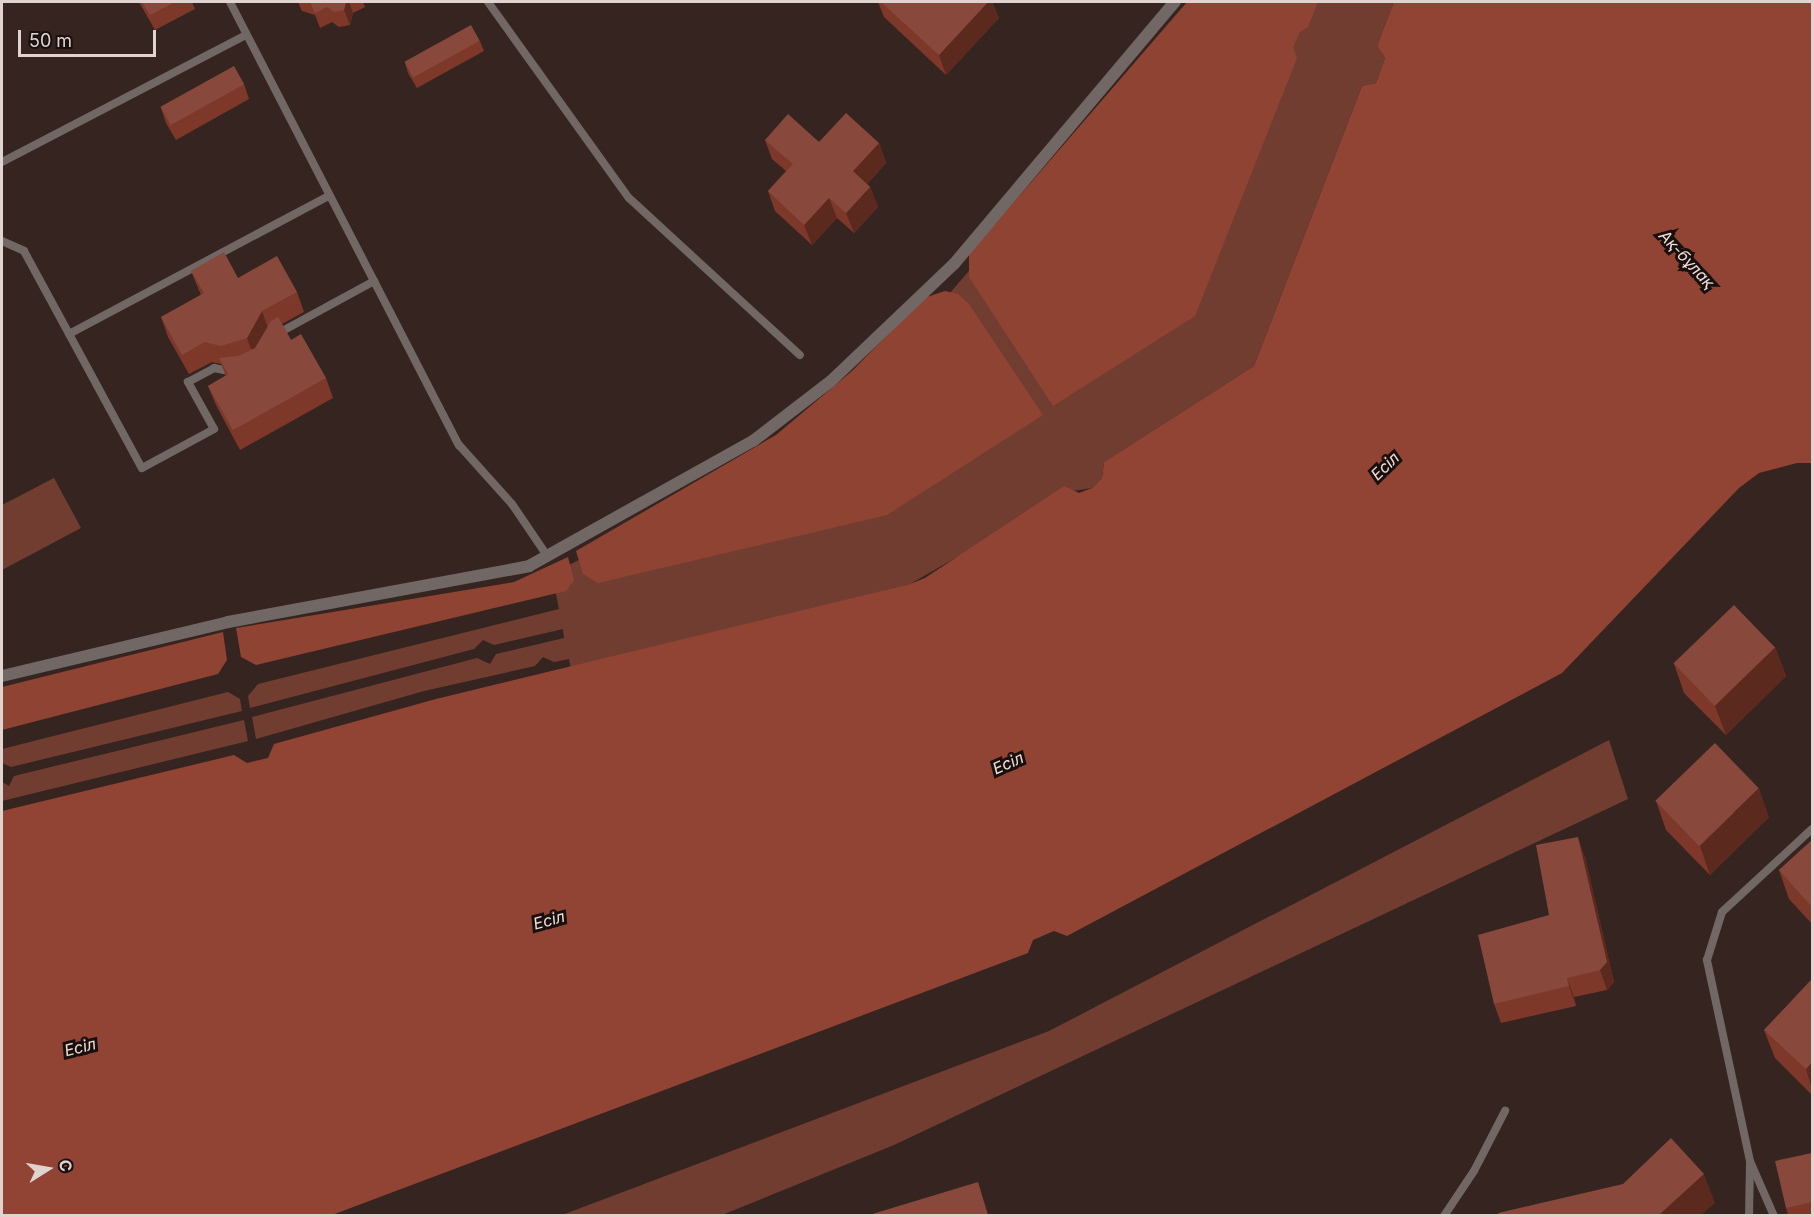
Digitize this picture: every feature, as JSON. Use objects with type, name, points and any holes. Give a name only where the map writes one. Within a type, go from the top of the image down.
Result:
[{"type":"street","points":[[2,676],[228,622],[510,570],[548,557],[753,441],[831,381],[954,264],[1175,2]]},
{"type":"lane","points":[[230,2],[459,445],[512,504],[548,557]]},
{"type":"lane","points":[[488,2],[629,198],[800,355]]},
{"type":"lane","points":[[2,162],[246,35]]},
{"type":"lane","points":[[69,334],[329,196]]},
{"type":"lane","points":[[2,241],[24,251],[142,468],[214,429],[188,382],[214,368],[228,372],[244,370]]},
{"type":"lane","points":[[271,343],[273,336],[374,281]]},
{"type":"lane","points":[[1774,1215],[1750,1161],[1707,960],[1722,912],[1812,829]]},
{"type":"lane","points":[[1444,1215],[1474,1171],[1505,1111]]},
{"type":"lane","points":[[1749,1215],[1750,1161]]},
{"type":"shaded area","points":[[1187,2],[1318,2],[1308,27],[1300,32],[1293,47],[1297,58],[1195,316],[1053,406],[969,277],[969,254]]},
{"type":"shaded area","points":[[1202,2],[1394,2],[1377,46],[1385,58],[1376,83],[1362,86],[1254,366],[1104,462],[1102,478],[1092,488],[1072,491],[910,584],[571,669],[569,659],[554,662],[543,657],[535,666],[424,691],[256,739],[252,717],[477,658],[490,664],[496,654],[564,638],[563,629],[494,645],[483,640],[474,649],[250,708],[248,696],[258,684],[559,609],[552,574],[678,508],[786,440],[923,324]]},
{"type":"shaded area","points":[[945,291],[958,294],[969,304],[1043,415],[887,515],[598,583],[583,574],[576,551],[776,435],[852,371],[924,298]]},
{"type":"shaded area","points":[[54,478],[81,528],[2,570],[2,505]]},
{"type":"shaded area","points":[[568,557],[574,580],[566,591],[256,665],[241,657],[236,628],[514,582]]},
{"type":"shaded area","points":[[223,632],[227,660],[218,674],[2,730],[2,687]]},
{"type":"shaded area","points":[[228,692],[240,699],[242,711],[11,767],[2,763],[2,749]]},
{"type":"shaded area","points":[[244,720],[248,741],[2,801],[2,782],[9,786],[14,776]]},
{"type":"shaded area","points":[[1609,740],[1628,799],[894,1145],[722,1215],[562,1215],[1049,1031]]},
{"type":"water","points":[[1394,2],[1812,2],[1812,463],[1797,463],[1759,473],[1739,488],[1562,673],[1067,936],[1054,931],[1033,940],[1028,953],[332,1215],[2,1215],[2,811],[234,755],[247,763],[268,758],[274,744],[436,699],[910,584],[925,578],[1064,486],[1079,493],[1092,488],[1102,478],[1104,462],[1254,366],[1362,86],[1376,83],[1385,58],[1377,46]]},
{"type":"building","points":[[142,2],[175,2],[150,15]]},
{"type":"building","points":[[310,2],[346,2],[344,10],[334,12],[327,7],[315,13]]},
{"type":"building","points":[[881,2],[988,2],[939,55]]},
{"type":"building","points":[[471,25],[480,41],[413,78],[405,62]]},
{"type":"building","points":[[234,66],[244,84],[171,125],[161,107]]},
{"type":"building","points":[[846,113],[879,143],[853,171],[870,187],[846,213],[829,198],[804,225],[768,191],[793,164],[765,140],[788,114],[819,142]]},
{"type":"building","points":[[224,252],[238,278],[277,256],[297,292],[262,311],[247,338],[221,346],[205,342],[182,355],[161,317],[204,293],[191,271]]},
{"type":"building","points":[[278,317],[291,340],[301,334],[326,378],[233,430],[208,386],[228,374],[219,358],[238,356],[255,348],[271,321]]},
{"type":"building","points":[[1734,605],[1775,647],[1715,706],[1674,663]]},
{"type":"building","points":[[1715,743],[1759,788],[1699,846],[1655,801]]},
{"type":"building","points":[[1578,837],[1607,962],[1600,970],[1567,978],[1569,986],[1494,1004],[1478,935],[1549,915],[1536,845]]},
{"type":"building","points":[[1812,840],[1812,907],[1779,870]]},
{"type":"building","points":[[1812,979],[1812,1062],[1806,1069],[1764,1030]]},
{"type":"building","points":[[1671,1138],[1704,1174],[1659,1215],[1499,1215],[1498,1213],[1623,1184]]},
{"type":"building","points":[[1812,1153],[1812,1202],[1786,1208],[1775,1161]]},
{"type":"building","points":[[978,1182],[988,1215],[869,1215]]},
{"type":"water label","name":"Ақ-бұлақ","points":[[1687,259]]},
{"type":"water label","name":"Есіл","points":[[1385,466]]},
{"type":"water label","name":"Есіл","points":[[1008,763]]},
{"type":"water label","name":"Есіл","points":[[549,920]]},
{"type":"water label","name":"Есіл","points":[[80,1047]]}]
